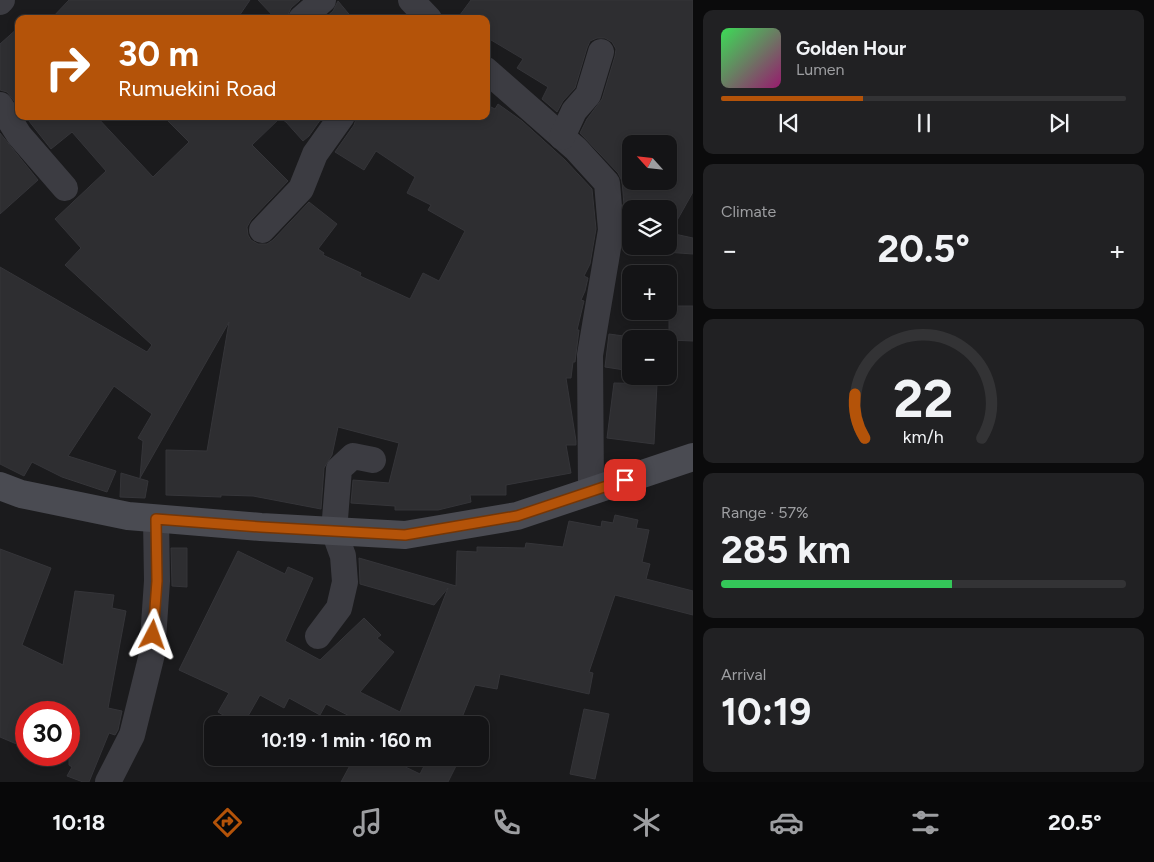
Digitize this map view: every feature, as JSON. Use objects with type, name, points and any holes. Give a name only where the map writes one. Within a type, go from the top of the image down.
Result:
[{"type":"street","points":[[306,15],[323,0]]},
{"type":"street","points":[[562,137],[574,111],[588,95],[601,52]]},
{"type":"street","points":[[490,74],[562,137],[607,183],[611,230],[590,355],[591,491]]},
{"type":"street","points":[[0,105],[19,135],[65,188]]},
{"type":"street","points":[[262,230],[301,189],[315,154],[339,120]]},
{"type":"street","points":[[318,636],[339,608],[345,582],[343,556],[334,531],[340,469],[353,456],[373,460]]},
{"type":"street","points":[[1,489],[128,516],[405,535],[517,516],[693,457]]},
{"type":"street","points":[[108,782],[132,734],[152,654],[157,581],[156,519]]},
{"type":"building","points":[[69,0],[250,0],[240,15],[55,15]]},
{"type":"building","points":[[258,0],[300,0],[291,8],[288,15],[272,15]]},
{"type":"building","points":[[471,0],[693,0],[693,192],[677,221],[677,200],[624,200],[623,190],[678,190],[678,135],[622,135],[622,181],[618,173],[580,133],[587,119],[602,99],[615,56],[616,49],[612,42],[605,38],[597,38],[590,41],[575,88],[563,101],[557,112],[542,99],[548,87],[517,68],[523,59],[490,39],[490,15],[460,15]]},
{"type":"building","points":[[338,1],[350,15],[328,15]]},
{"type":"building","points":[[15,31],[15,102],[7,92],[0,90],[0,44]]},
{"type":"building","points":[[498,104],[522,121],[565,160],[592,189],[596,229],[590,264],[584,276],[588,278],[581,300],[584,301],[577,330],[579,330],[575,362],[573,362],[571,378],[566,378],[576,441],[576,445],[566,445],[571,473],[506,485],[506,495],[470,495],[471,502],[438,510],[395,510],[395,506],[351,503],[353,480],[389,483],[399,443],[338,427],[332,455],[324,468],[321,509],[253,496],[166,495],[166,450],[207,451],[229,322],[140,478],[143,441],[138,438],[152,414],[114,386],[68,456],[116,471],[107,492],[62,477],[32,462],[24,476],[0,464],[0,267],[147,352],[152,345],[65,265],[81,248],[55,219],[106,171],[72,132],[51,149],[28,120],[100,120],[153,177],[189,142],[167,120],[278,120],[252,145],[288,181],[251,220],[247,227],[251,240],[258,244],[267,244],[309,202],[337,224],[318,249],[324,253],[323,255],[361,273],[360,276],[410,299],[423,273],[439,281],[465,231],[428,210],[431,205],[407,193],[415,177],[376,151],[364,170],[335,152],[356,120],[490,120],[490,109],[491,107],[495,109]]},
{"type":"building","points":[[283,120],[320,120],[303,141]]},
{"type":"building","points":[[0,133],[38,180],[0,214]]},
{"type":"building","points":[[677,235],[693,238],[693,254],[677,253]]},
{"type":"building","points":[[677,306],[693,306],[693,341],[677,340],[677,330],[669,330],[669,320],[677,320]]},
{"type":"building","points":[[609,334],[622,336],[622,370],[605,367]]},
{"type":"building","points":[[614,383],[622,383],[622,385],[657,385],[654,444],[607,438]]},
{"type":"building","points":[[121,473],[148,481],[145,498],[120,497]]},
{"type":"building","points":[[615,515],[638,520],[636,528],[649,530],[642,562],[650,564],[646,579],[693,591],[693,615],[615,595],[589,672],[593,673],[589,694],[500,674],[497,689],[475,685],[463,716],[349,716],[326,704],[320,715],[289,698],[284,708],[260,695],[248,716],[225,716],[218,712],[229,693],[179,670],[238,551],[285,574],[288,567],[313,578],[285,641],[320,660],[364,618],[381,635],[377,638],[394,652],[360,692],[400,712],[448,588],[434,605],[360,584],[359,558],[456,586],[457,551],[477,552],[477,547],[525,548],[526,543],[563,547],[569,521],[601,527],[602,521],[613,523]]},
{"type":"building","points":[[171,548],[187,548],[187,587],[172,586]]},
{"type":"building","points":[[0,549],[51,568],[22,645],[63,665],[75,591],[114,595],[112,608],[126,611],[108,708],[122,711],[118,730],[115,735],[109,733],[89,782],[83,782],[67,776],[72,767],[70,766],[80,766],[80,701],[15,701],[15,743],[0,737]]},
{"type":"building","points":[[584,709],[609,714],[595,779],[570,774]]},
{"type":"building","points":[[350,766],[404,766],[420,774],[424,766],[456,766],[448,782],[341,782]]},
{"type":"route","points":[[153,635],[157,581],[156,519],[405,535],[517,516],[625,480]]}]
